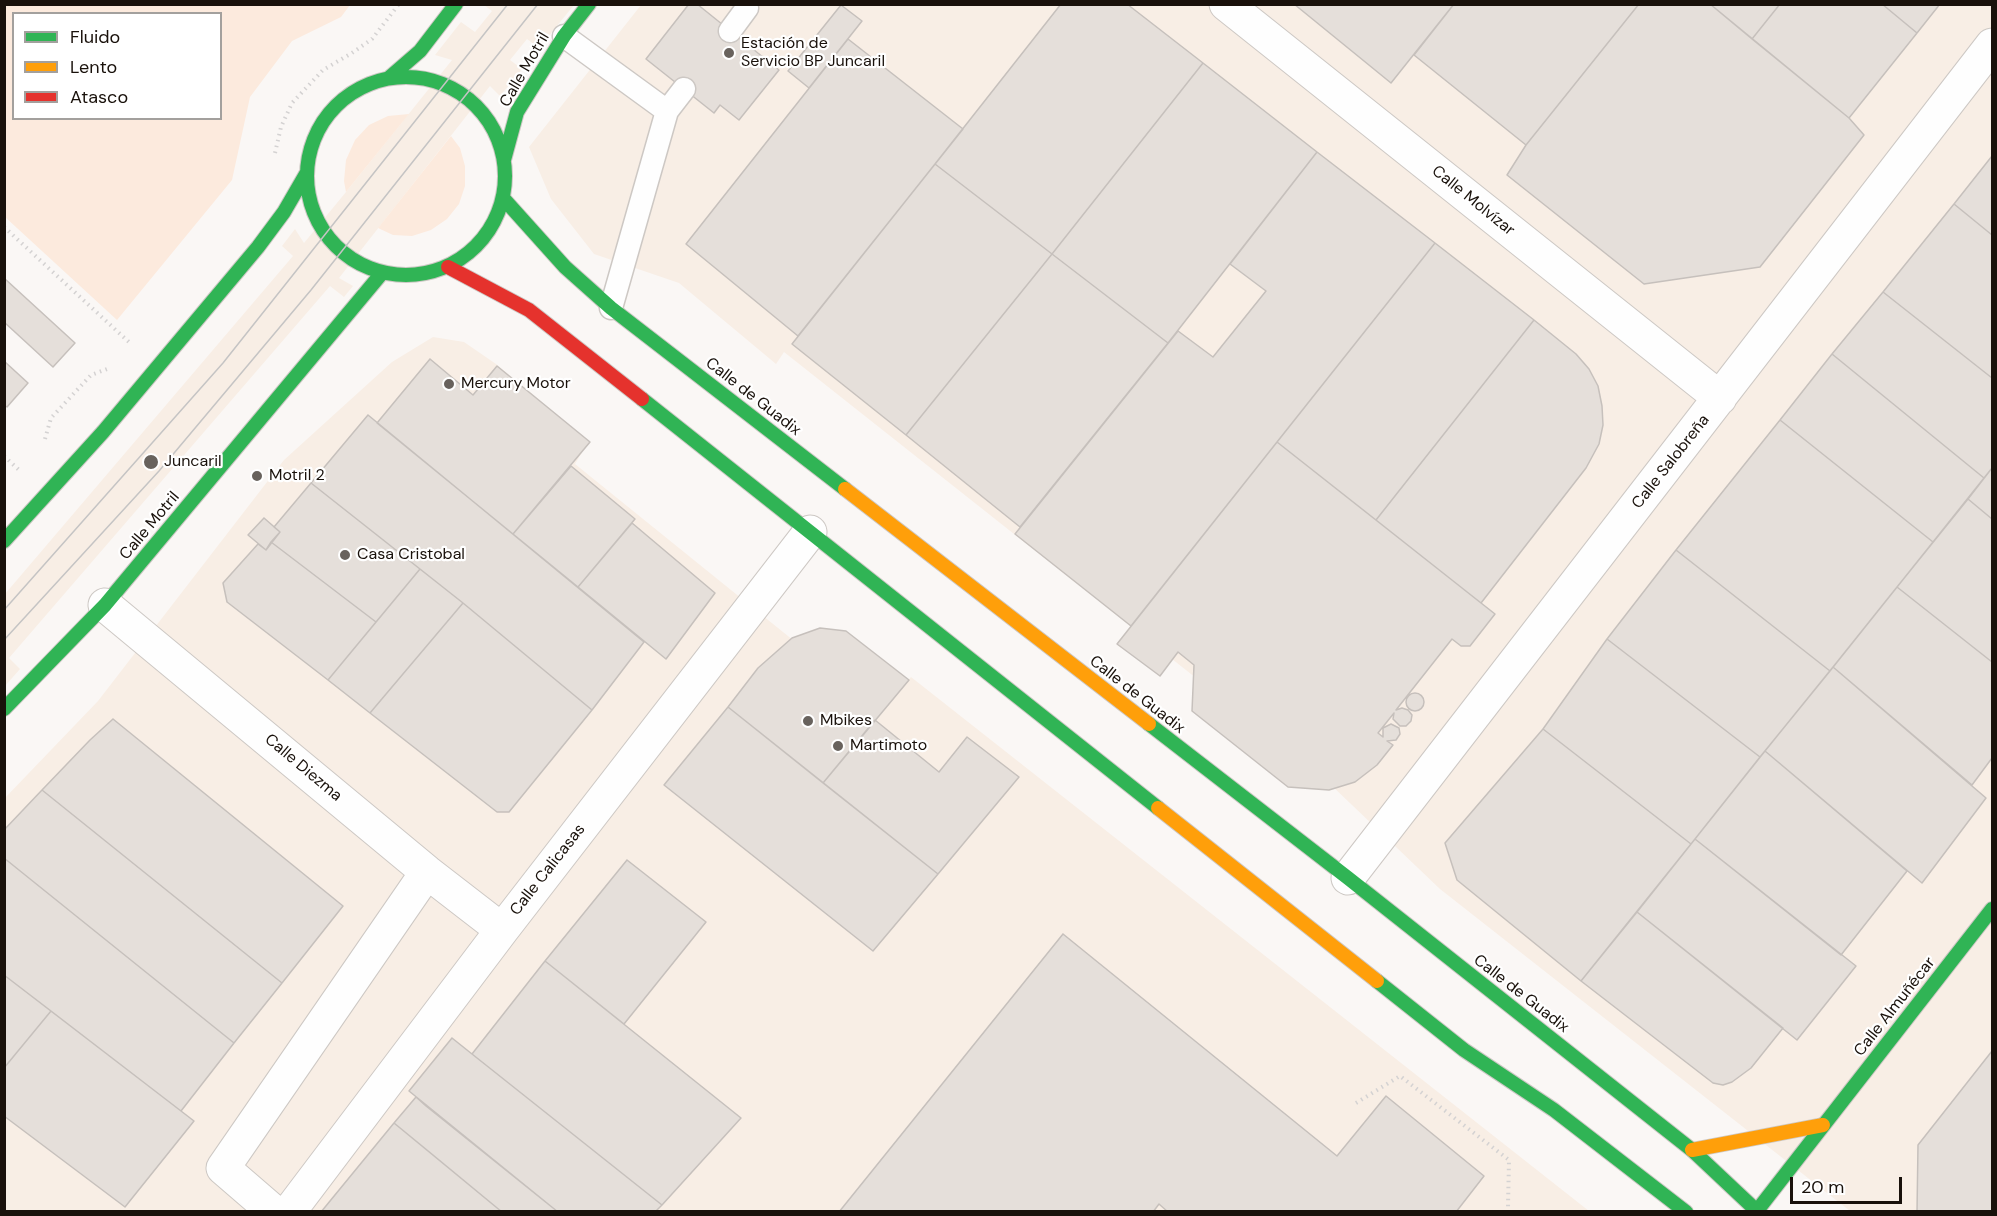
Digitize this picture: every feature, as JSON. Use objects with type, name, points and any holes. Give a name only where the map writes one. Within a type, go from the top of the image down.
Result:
[{"type":"street","points":[[4,541],[103,432],[258,247],[284,212],[306,174],[312,142],[332,108],[354,91],[390,77],[420,51],[456,4]]},
{"type":"street","name":"Calle Motril","points":[[504,160],[517,112],[564,36],[589,4]]},
{"type":"street","name":"Calle Molvízar","points":[[1226,4],[1720,398]]},
{"type":"street","name":"Calle Salobreña","points":[[1348,878],[1992,45]]},
{"type":"street","points":[[306,174],[313,213],[331,242],[351,259],[382,273],[419,275],[448,267],[469,254],[489,232],[503,198],[504,160],[490,124],[456,90],[423,78],[390,77]]},
{"type":"street","name":"Calle de Guadix","points":[[503,198],[565,267],[611,308],[1348,878],[1692,1150],[1757,1211]]},
{"type":"street","points":[[448,267],[529,310],[1464,1050],[1554,1110],[1686,1212]]},
{"type":"street","name":"Calle Motril","points":[[4,709],[105,605],[382,273]]},
{"type":"street","name":"Calle Calicasas","points":[[289,1212],[502,930],[810,532]]},
{"type":"street","name":"Calle Diezma","points":[[105,605],[427,872],[502,930]]},
{"type":"street","points":[[274,1212],[224,1168],[427,872]]},
{"type":"street","name":"Calle Almuñécar","points":[[1757,1211],[1992,909]]},
{"type":"street","points":[[1692,1150],[1823,1125]]},
{"type":"lane","points":[[730,31],[747,8],[746,4]]},
{"type":"lane","points":[[564,36],[667,111]]},
{"type":"lane","points":[[611,308],[667,111],[684,89]]},
{"type":"path","points":[[4,227],[131,344]]},
{"type":"path","points":[[51,418],[91,375]]},
{"type":"path","points":[[4,456],[21,472]]},
{"type":"path","points":[[1356,1103],[1400,1076],[1509,1160],[1508,1207]]},
{"type":"shaded area","points":[[4,5],[350,5],[341,17],[292,41],[250,97],[232,180],[117,320],[5,217]]},
{"type":"shaded area","points":[[484,5],[574,5],[539,48],[527,39],[510,60],[522,69],[500,96],[490,86],[339,278],[353,286],[344,297],[330,286],[9,658],[20,669],[5,686],[5,594],[293,256],[282,246],[295,229],[304,243],[346,192],[452,60],[435,55],[461,22],[475,32],[492,11]]},
{"type":"shaded area","points":[[641,5],[1992,5],[1992,1211],[1850,1211],[1440,889],[1330,784],[784,352],[776,364],[679,283],[594,254],[551,199],[529,147]]},
{"type":"shaded area","points":[[409,114],[346,192],[344,181],[346,160],[355,140],[369,125],[388,116]]},
{"type":"shaded area","points":[[451,136],[460,148],[465,166],[465,186],[459,204],[447,219],[431,230],[412,236],[393,235],[378,228]]},
{"type":"shaded area","points":[[433,337],[464,342],[496,364],[589,441],[575,464],[882,712],[911,677],[1589,1211],[5,1211],[4,799],[98,701],[284,460],[392,362]]},
{"type":"building","points":[[689,4],[697,4],[779,70],[739,120],[720,105],[714,113],[646,59]]},
{"type":"building","points":[[1061,4],[1127,4],[1203,63],[1052,254],[935,164]]},
{"type":"building","points":[[1294,4],[1454,4],[1391,83]]},
{"type":"building","points":[[1454,4],[1639,4],[1526,145],[1414,55]]},
{"type":"building","points":[[1639,4],[1710,4],[1849,118],[1864,135],[1760,267],[1644,284],[1507,175],[1526,145]]},
{"type":"building","points":[[1710,4],[1780,4],[1752,39]]},
{"type":"building","points":[[1780,4],[1882,4],[1917,33],[1849,118],[1752,39]]},
{"type":"building","points":[[1882,4],[1940,4],[1917,33]]},
{"type":"building","points":[[841,5],[862,21],[809,88],[788,71]]},
{"type":"building","points":[[848,39],[963,129],[798,336],[686,244]]},
{"type":"building","points":[[1203,63],[1317,152],[1168,343],[1052,254]]},
{"type":"building","points":[[1317,152],[1435,243],[1131,626],[1015,534],[1178,331],[1213,357],[1266,291],[1230,264]]},
{"type":"building","points":[[1992,156],[1992,235],[1954,204]]},
{"type":"building","points":[[935,164],[1052,254],[906,435],[792,344]]},
{"type":"building","points":[[1954,204],[1992,235],[1992,378],[1883,292]]},
{"type":"building","points":[[1435,243],[1534,320],[1376,520],[1277,442]]},
{"type":"building","points":[[1052,254],[1168,343],[1020,527],[906,435]]},
{"type":"building","points":[[4,278],[75,343],[53,367],[4,322]]},
{"type":"building","points":[[1883,292],[1992,378],[1992,468],[1984,478],[1832,354]]},
{"type":"building","points":[[1534,320],[1576,354],[1589,369],[1598,386],[1603,425],[1599,444],[1586,468],[1481,603],[1376,520]]},
{"type":"building","points":[[1832,354],[1984,478],[1933,542],[1780,420]]},
{"type":"building","points":[[430,359],[473,395],[497,366],[590,442],[513,534],[377,423]]},
{"type":"building","points":[[4,361],[28,383],[7,407],[4,405]]},
{"type":"building","points":[[368,415],[644,642],[592,710],[463,603],[311,483]]},
{"type":"building","points":[[1780,420],[1933,542],[1830,671],[1676,550]]},
{"type":"building","points":[[1277,442],[1495,614],[1470,646],[1461,646],[1452,639],[1396,710],[1402,708],[1408,710],[1412,715],[1411,721],[1406,726],[1400,726],[1393,719],[1394,713],[1378,733],[1383,737],[1383,728],[1391,724],[1399,728],[1400,734],[1396,740],[1387,741],[1393,745],[1377,765],[1355,782],[1329,790],[1288,787],[1192,711],[1194,665],[1178,652],[1160,676],[1117,644]]},
{"type":"building","points":[[571,466],[635,519],[578,587],[513,534]]},
{"type":"building","points":[[1992,468],[1992,519],[1968,499]]},
{"type":"building","name":"Casa Cristobal","points":[[311,483],[420,569],[376,622],[271,542],[280,532],[274,527]]},
{"type":"building","points":[[1968,499],[1992,519],[1992,662],[1897,587]]},
{"type":"building","points":[[264,518],[280,532],[266,550],[248,535]]},
{"type":"building","points":[[632,523],[715,593],[666,659],[578,587]]},
{"type":"building","points":[[271,542],[376,622],[328,680],[227,602],[223,583],[258,544],[266,550]]},
{"type":"building","points":[[1676,550],[1830,671],[1760,757],[1607,639]]},
{"type":"building","points":[[420,569],[463,603],[370,713],[328,680]]},
{"type":"building","points":[[1897,587],[1992,662],[1992,758],[1972,785],[1833,667]]},
{"type":"building","points":[[463,603],[592,710],[509,812],[497,812],[370,713]]},
{"type":"building","points":[[820,628],[846,631],[909,680],[823,783],[728,707],[758,668],[792,638]]},
{"type":"building","points":[[1607,639],[1760,757],[1691,844],[1543,729]]},
{"type":"building","points":[[1833,667],[1986,798],[1922,883],[1765,751]]},
{"type":"building","points":[[1415,693],[1421,696],[1424,702],[1421,708],[1415,711],[1409,708],[1406,702],[1409,696]]},
{"type":"building","points":[[728,707],[938,874],[873,951],[664,785]]},
{"type":"building","points":[[113,719],[343,906],[282,983],[42,790]]},
{"type":"building","points":[[875,720],[939,772],[967,737],[1019,777],[938,874],[823,783]]},
{"type":"building","points":[[1543,729],[1691,844],[1581,981],[1457,880],[1445,843]]},
{"type":"building","points":[[1765,751],[1907,871],[1841,955],[1695,839]]},
{"type":"building","points":[[42,790],[282,983],[234,1043],[4,858],[4,830]]},
{"type":"building","points":[[1695,839],[1856,966],[1797,1040],[1637,912]]},
{"type":"building","points":[[4,858],[234,1043],[181,1111],[4,975]]},
{"type":"building","points":[[627,860],[706,922],[624,1024],[545,961]]},
{"type":"building","points":[[1637,912],[1783,1028],[1751,1068],[1732,1082],[1723,1085],[1713,1083],[1581,981]]},
{"type":"building","points":[[1063,934],[1337,1156],[1386,1096],[1484,1176],[1456,1212],[1168,1212],[1159,1204],[1153,1212],[839,1212]]},
{"type":"building","points":[[545,961],[741,1118],[662,1205],[472,1054]]},
{"type":"building","points":[[4,975],[51,1011],[4,1068]]},
{"type":"building","points":[[51,1011],[194,1121],[125,1207],[4,1116],[4,1068]]},
{"type":"building","points":[[452,1038],[662,1205],[655,1212],[558,1212],[409,1091]]},
{"type":"building","points":[[1992,1051],[1992,1212],[1917,1212],[1918,1145]]},
{"type":"building","points":[[416,1097],[558,1212],[502,1212],[394,1123]]},
{"type":"building","points":[[394,1123],[433,1155],[502,1212],[321,1212]]},
{"type":"tram line","points":[[4,610],[223,363],[508,4]]},
{"type":"tram line","points":[[4,640],[159,471],[311,290],[538,4]]},
{"type":"traffic: fast","points":[[390,77],[420,51],[456,4]]},
{"type":"traffic: fast","points":[[504,160],[517,112],[564,36],[589,4]]},
{"type":"traffic: fast","points":[[406,77],[425,79],[444,85],[461,94],[476,106],[488,121],[497,138],[503,157],[505,176],[503,195],[497,214],[488,231],[476,246],[461,258],[444,267],[425,273],[406,275],[387,273],[368,267],[351,258],[336,246],[324,231],[315,214],[309,195],[307,176],[309,157],[315,138],[324,121],[336,106],[351,94],[368,85],[387,79],[406,77]]},
{"type":"traffic: fast","points":[[4,541],[103,432],[258,247],[284,212],[306,174]]},
{"type":"traffic: fast","points":[[503,198],[565,267],[611,308],[845,489]]},
{"type":"traffic: fast","points":[[4,709],[105,605],[382,273]]},
{"type":"traffic: fast","points":[[642,399],[1158,808]]},
{"type":"traffic: fast","points":[[1149,724],[1692,1150],[1758,1212]]},
{"type":"traffic: fast","points":[[1756,1212],[1992,909]]},
{"type":"traffic: fast","points":[[1377,981],[1464,1050],[1554,1110],[1686,1212]]},
{"type":"traffic: slow","points":[[845,489],[1149,724]]},
{"type":"traffic: slow","points":[[1158,808],[1377,981]]},
{"type":"traffic: slow","points":[[1692,1150],[1823,1125]]},
{"type":"traffic: jam","points":[[448,267],[529,310],[642,399]]},
{"type":"place","name":"Estación de Servicio BP Juncaril","points":[[729,53]]},
{"type":"place","name":"Mercury Motor","points":[[449,384]]},
{"type":"place","name":"Juncaril","points":[[151,462]]},
{"type":"place","name":"Motril 2","points":[[257,476]]},
{"type":"place","name":"Casa Cristobal","points":[[345,555]]},
{"type":"place","name":"Mbikes","points":[[808,721]]},
{"type":"place","name":"Martimoto","points":[[838,746]]}]
